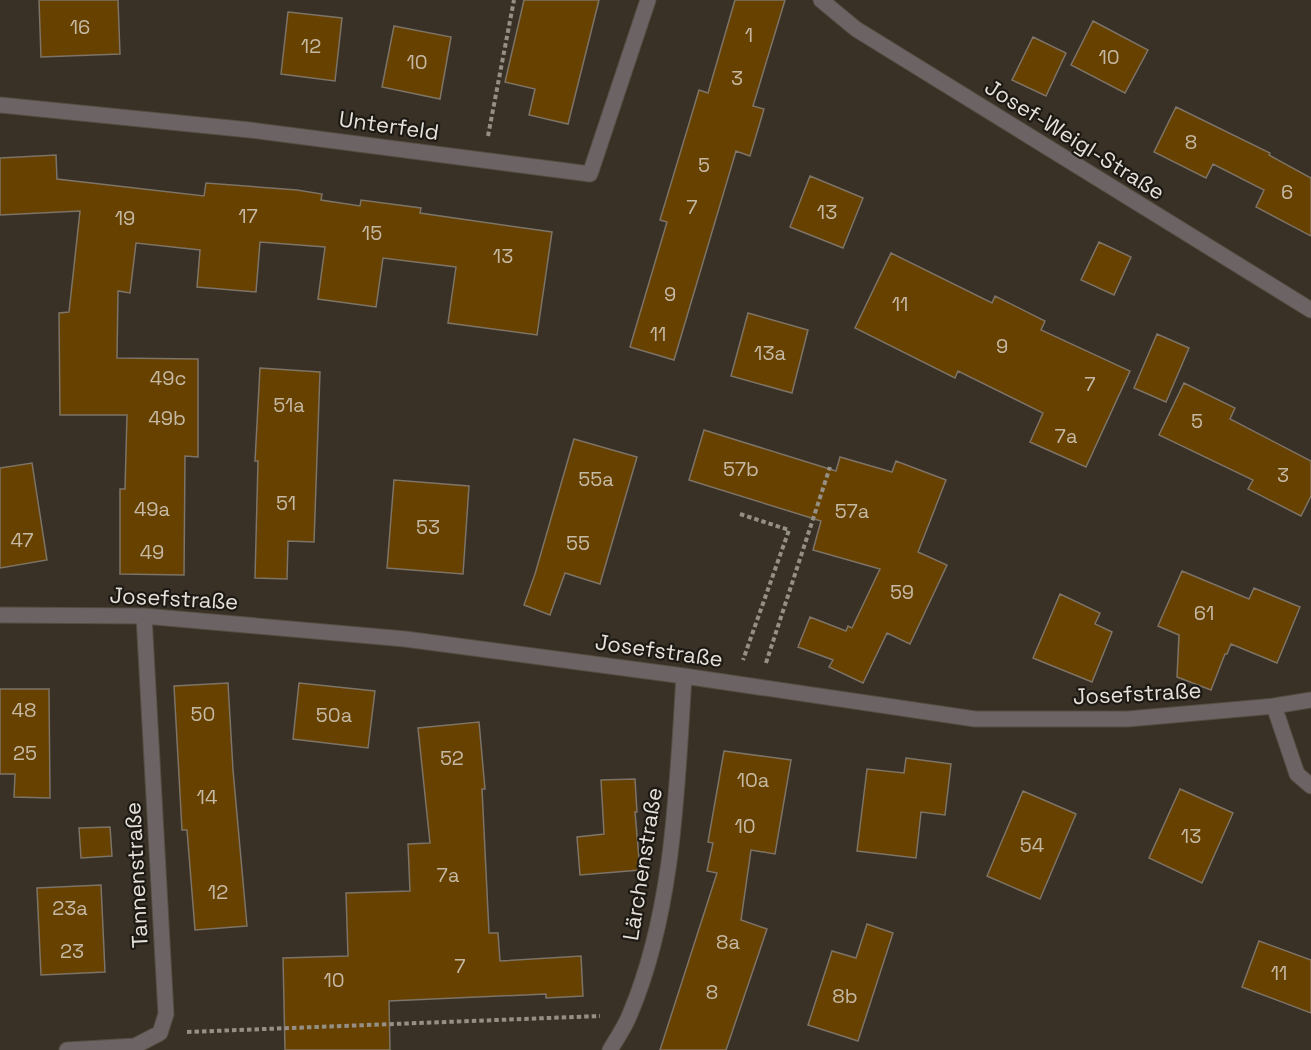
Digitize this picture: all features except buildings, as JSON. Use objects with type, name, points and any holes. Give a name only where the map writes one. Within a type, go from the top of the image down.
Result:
[{"type":"street","name":"Unterfeld","points":[[0,105],[250,130],[590,174],[648,0]]},
{"type":"street","name":"Josef-Weigl-Straße","points":[[821,0],[856,29],[1311,310]]},
{"type":"street","name":"Josefstraße","points":[[0,615],[144,616],[405,639],[735,683],[975,719],[1128,719],[1275,706],[1311,700]]},
{"type":"street","name":"Tannenstraße","points":[[144,616],[166,1014],[160,1033]]},
{"type":"street","name":"Lärchenstraße","points":[[610,1050],[630,1015],[653,946],[674,832],[684,676]]},
{"type":"street","points":[[1275,706],[1297,774],[1311,786]]},
{"type":"street","points":[[67,1050],[135,1046],[160,1033]]},
{"type":"path","points":[[483,160],[514,0]]},
{"type":"path","points":[[758,687],[830,467]]},
{"type":"path","points":[[735,683],[789,530],[740,514]]},
{"type":"path","points":[[160,1033],[630,1015]]}]
